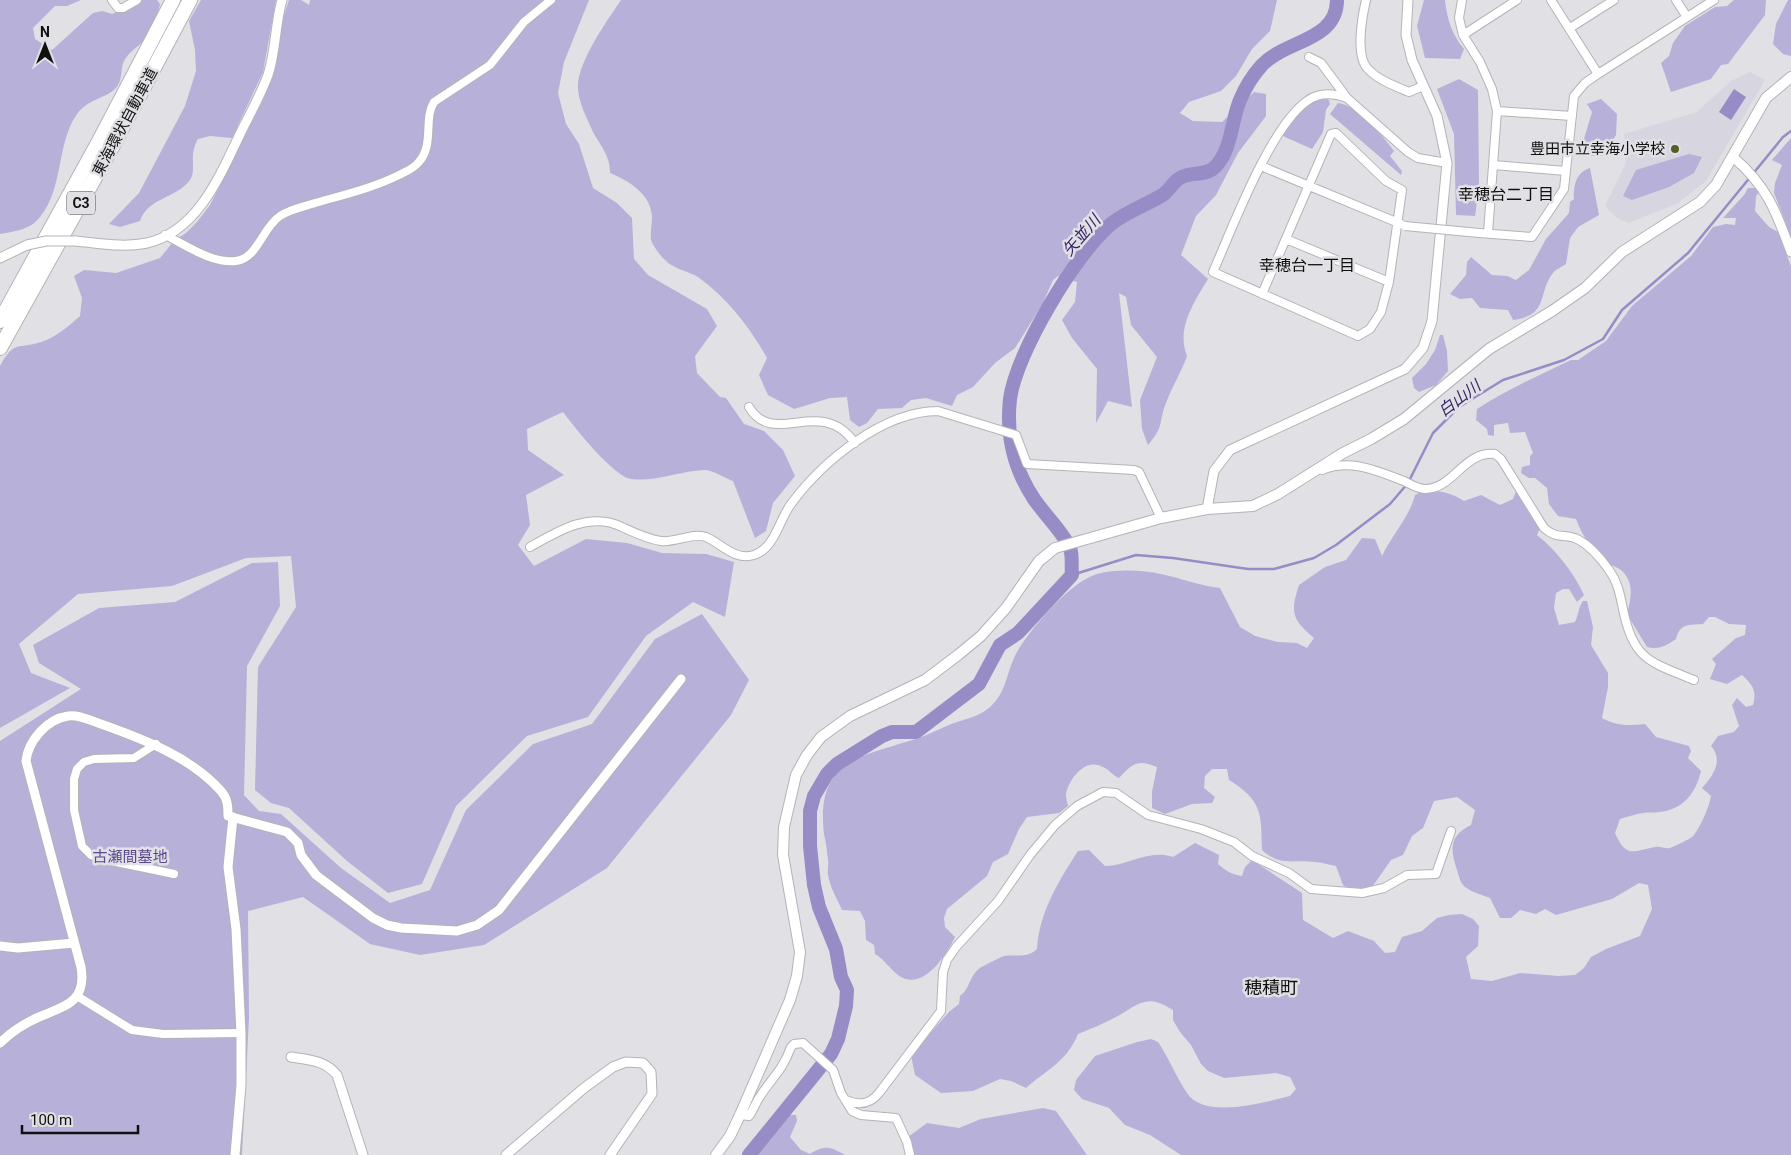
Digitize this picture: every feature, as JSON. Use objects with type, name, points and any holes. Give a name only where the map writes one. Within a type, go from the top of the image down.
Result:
[{"type":"highway","name":"東海環状自動車道","points":[[0,321],[173,0]]},
{"type":"highway","name":"東海環状自動車道","points":[[0,348],[190,0]]},
{"type":"main road","points":[[716,1155],[730,1136],[740,1115],[790,1000],[798,976],[800,952],[784,867],[782,843],[792,787],[806,755],[830,729],[850,716],[925,680],[982,636],[1006,608],[1039,561],[1055,548],[1161,518],[1207,509],[1253,506],[1278,494],[1343,453],[1371,440],[1404,419],[1489,349],[1552,311],[1585,288],[1622,252],[1700,202],[1716,185],[1766,98],[1791,77]]},
{"type":"street","points":[[112,0],[118,8],[123,8],[137,0]]},
{"type":"street","points":[[0,258],[27,246],[46,242],[75,241],[127,246],[148,242],[165,235],[190,217],[204,202],[258,99],[268,73],[276,22],[282,0]]},
{"type":"street","points":[[165,235],[218,261],[243,259],[252,252],[270,224],[287,212],[389,180],[417,165],[425,153],[429,136],[431,109],[434,102],[476,72],[487,68],[524,22],[551,0]]},
{"type":"street","points":[[1366,0],[1362,17],[1361,56],[1367,68],[1385,81],[1409,92],[1423,86]]},
{"type":"street","points":[[1207,509],[1214,471],[1230,450],[1391,376],[1405,368],[1423,348],[1432,322],[1447,163],[1437,116],[1423,86],[1406,35],[1408,0]]},
{"type":"street","points":[[1462,0],[1459,18],[1463,35],[1480,62],[1492,89],[1497,111],[1488,233]]},
{"type":"street","points":[[1463,35],[1517,0]]},
{"type":"street","points":[[1551,0],[1598,74]]},
{"type":"street","points":[[1570,28],[1614,0]]},
{"type":"street","points":[[1676,0],[1687,17]]},
{"type":"street","points":[[1261,166],[1401,225],[1532,237],[1564,189],[1574,96],[1585,83],[1598,74],[1714,0]]},
{"type":"street","points":[[1309,57],[1321,63],[1346,98],[1408,152],[1418,158],[1447,163]]},
{"type":"street","points":[[1262,294],[1307,185],[1331,134],[1338,134],[1386,182],[1402,190],[1401,225],[1389,282],[1376,322],[1358,336],[1262,294],[1213,272],[1261,166],[1276,138],[1298,108],[1307,100],[1318,95],[1335,93],[1346,98]]},
{"type":"street","points":[[1497,111],[1572,116]]},
{"type":"street","points":[[1733,157],[1760,183],[1774,208],[1791,252]]},
{"type":"street","points":[[1494,165],[1566,171]]},
{"type":"street","points":[[1286,239],[1389,282]]},
{"type":"street","points":[[749,407],[755,417],[762,422],[785,424],[824,421],[833,423],[849,435],[855,443]]},
{"type":"street","points":[[530,547],[562,529],[583,522],[608,522],[638,535],[661,541],[705,537],[739,556],[752,556],[761,552],[768,545],[790,505],[827,463],[878,427],[902,418],[938,411],[1016,435],[1027,464],[1134,470],[1139,472],[1161,518]]},
{"type":"street","points":[[1312,474],[1339,465],[1358,465],[1426,489],[1441,485],[1479,455],[1495,454],[1544,528],[1552,536],[1578,540],[1610,570],[1620,592],[1628,634],[1644,656],[1658,665],[1694,680]]},
{"type":"street","points":[[0,1043],[23,1025],[67,1006],[77,996],[82,975],[27,768],[29,746],[45,728],[69,716],[81,717],[156,744],[189,764],[222,791],[228,802],[228,816],[287,832],[298,843],[301,855],[316,875],[380,923],[401,928],[444,931],[468,928],[484,922],[499,910],[681,679]]},
{"type":"street","points":[[156,744],[134,758],[94,759],[84,762],[77,769],[74,779],[74,810],[82,846],[91,855],[174,874]]},
{"type":"street","points":[[846,1100],[862,1104],[871,1101],[879,1093],[941,1011],[943,972],[947,960],[956,947],[998,901],[1030,855],[1066,813],[1097,795],[1106,792],[1116,793],[1148,815],[1201,829],[1234,842],[1260,861],[1289,873],[1306,887],[1320,891],[1362,893],[1384,888],[1408,875],[1436,874],[1451,831]]},
{"type":"street","points":[[233,817],[228,867],[236,929],[241,1033],[241,1085],[235,1155]]},
{"type":"street","points":[[0,952],[18,948],[74,943]]},
{"type":"street","points":[[0,946],[18,948]]},
{"type":"street","points":[[77,996],[132,1030],[163,1034],[241,1033]]},
{"type":"street","points":[[740,1115],[749,1116],[751,1114],[760,1096],[782,1070],[794,1044],[799,1043],[807,1046],[833,1070],[841,1093],[852,1111],[861,1115],[896,1118],[907,1142],[910,1155]]},
{"type":"street","points":[[291,1058],[320,1063],[332,1069],[336,1074],[363,1155]]},
{"type":"street","points":[[506,1155],[584,1088],[613,1067],[626,1062],[643,1063],[651,1072],[652,1094],[610,1155]]},
{"type":"shaded area","name":"豊田市立幸海小学校","points":[[1750,72],[1765,80],[1706,181],[1678,203],[1629,223],[1617,218],[1605,206],[1626,163],[1624,134],[1697,112],[1731,81]]},
{"type":"shaded area","points":[[1734,89],[1746,97],[1731,120],[1719,112]]},
{"type":"green space","points":[[0,0],[81,0],[67,6],[55,6],[33,28],[35,39],[52,50],[93,13],[102,11],[112,14],[142,0],[157,0],[160,4],[148,35],[124,61],[118,86],[81,109],[70,126],[53,193],[40,217],[32,225],[17,231],[0,234]]},
{"type":"green space","points":[[201,0],[276,0],[263,72],[232,138],[210,136],[198,139],[193,157],[192,176],[184,186],[149,207],[140,221],[120,227],[109,224],[139,193],[185,106],[196,71],[195,50],[189,21]]},
{"type":"green space","points":[[289,0],[301,0],[309,5],[310,0],[589,0],[564,62],[558,93],[566,124],[579,144],[593,188],[617,203],[632,218],[634,259],[648,275],[707,309],[717,326],[695,356],[697,373],[720,397],[726,398],[744,424],[764,431],[783,450],[795,476],[773,503],[766,531],[755,538],[733,481],[708,470],[640,480],[623,476],[605,461],[563,412],[527,429],[528,450],[564,475],[526,495],[530,525],[518,545],[534,566],[586,539],[627,543],[662,553],[706,554],[734,562],[725,617],[693,602],[646,636],[588,717],[527,736],[456,806],[422,884],[388,893],[347,861],[289,808],[271,803],[255,790],[258,667],[296,607],[291,556],[246,558],[172,586],[78,594],[19,644],[31,673],[70,688],[0,728],[0,366],[13,349],[41,342],[52,337],[80,316],[82,298],[74,276],[84,270],[116,273],[160,258],[173,242],[197,222],[210,205],[263,100],[273,73],[281,24]]},
{"type":"green space","points":[[621,0],[1277,0],[1270,31],[1252,49],[1236,76],[1221,91],[1189,102],[1180,113],[1193,121],[1222,122],[1254,92],[1266,94],[1266,116],[1238,153],[1216,195],[1196,216],[1181,255],[1208,279],[1192,306],[1185,326],[1184,346],[1187,356],[1166,403],[1159,428],[1148,445],[1142,429],[1140,400],[1157,357],[1131,325],[1126,297],[1119,293],[1132,407],[1108,401],[1096,423],[1097,369],[1072,338],[1062,320],[1075,302],[1077,282],[1058,276],[1053,280],[1043,303],[1015,348],[995,363],[973,387],[957,395],[952,406],[926,398],[911,400],[902,408],[878,409],[867,423],[859,427],[850,420],[847,397],[830,398],[794,409],[768,395],[759,375],[767,358],[753,335],[737,314],[709,285],[698,277],[671,265],[653,245],[651,240],[652,217],[648,202],[638,189],[610,173],[607,156],[593,132],[582,106],[578,89],[582,68],[587,55]]},
{"type":"green space","points":[[1424,0],[1445,0],[1451,26],[1456,38],[1464,49],[1460,59],[1425,58],[1417,26]]},
{"type":"green space","points":[[1734,0],[1766,0],[1765,15],[1728,64],[1721,65],[1711,79],[1671,92],[1661,63],[1669,56],[1673,43],[1685,26],[1715,7],[1727,6]]},
{"type":"green space","points":[[1788,0],[1791,0],[1791,56],[1783,54],[1773,44],[1776,24]]},
{"type":"green space","points":[[1459,79],[1478,90],[1479,188],[1475,216],[1456,215],[1454,134],[1437,89]]},
{"type":"green space","points":[[1328,98],[1330,104],[1326,110],[1323,132],[1312,149],[1279,133],[1297,104]]},
{"type":"green space","points":[[1601,99],[1617,114],[1616,135],[1610,144],[1610,155],[1591,156],[1584,139],[1592,112],[1587,104]]},
{"type":"green space","points":[[1338,103],[1354,109],[1376,129],[1394,151],[1390,156],[1402,171],[1401,175],[1330,114]]},
{"type":"green space","points":[[1791,138],[1791,237],[1774,193],[1775,183],[1782,165],[1772,160]]},
{"type":"green space","points":[[1689,154],[1702,157],[1694,173],[1669,187],[1632,200],[1623,196],[1636,170]]},
{"type":"green space","points":[[1590,168],[1599,215],[1578,227],[1570,238],[1566,264],[1553,273],[1538,308],[1533,313],[1513,320],[1508,310],[1480,308],[1472,298],[1460,299],[1450,294],[1466,275],[1467,262],[1471,257],[1492,275],[1507,276],[1516,280],[1529,270],[1546,239],[1569,213],[1570,202],[1574,199],[1576,180],[1581,173]]},
{"type":"green space","points":[[1748,188],[1758,188],[1759,192],[1756,196],[1755,211],[1769,227],[1778,232],[1791,266],[1791,1155],[1181,1155],[1150,1135],[1125,1125],[1109,1108],[1082,1099],[1074,1090],[1076,1080],[1095,1056],[1137,1042],[1151,1039],[1158,1042],[1187,1093],[1195,1101],[1207,1106],[1236,1107],[1251,1105],[1290,1096],[1296,1089],[1290,1077],[1276,1073],[1224,1078],[1208,1071],[1201,1064],[1191,1045],[1173,1020],[1173,1010],[1149,1001],[1142,1002],[1110,1020],[1078,1034],[1062,1059],[1026,1088],[1011,1081],[1000,1079],[973,1091],[941,1093],[915,1075],[911,1055],[949,1012],[959,1004],[960,996],[966,990],[976,971],[1004,956],[1025,955],[1037,949],[1041,923],[1051,898],[1063,874],[1078,851],[1089,850],[1105,866],[1147,856],[1164,855],[1173,857],[1195,843],[1219,855],[1218,864],[1224,869],[1242,876],[1245,867],[1252,860],[1302,893],[1303,920],[1333,938],[1348,931],[1374,941],[1385,953],[1395,952],[1402,937],[1422,931],[1437,918],[1462,914],[1473,919],[1479,926],[1478,946],[1466,957],[1471,979],[1492,981],[1520,973],[1559,976],[1575,975],[1584,968],[1591,957],[1640,936],[1652,909],[1648,885],[1639,883],[1612,899],[1556,915],[1545,909],[1536,914],[1520,910],[1511,918],[1500,918],[1490,898],[1468,889],[1460,879],[1453,856],[1453,844],[1459,834],[1471,825],[1475,810],[1457,797],[1434,801],[1423,828],[1412,836],[1403,855],[1391,860],[1372,887],[1352,891],[1343,885],[1336,866],[1318,862],[1275,859],[1262,850],[1258,809],[1248,795],[1229,780],[1227,769],[1212,769],[1205,776],[1204,788],[1215,797],[1212,803],[1192,804],[1165,814],[1152,808],[1152,792],[1157,767],[1145,763],[1136,764],[1119,778],[1103,767],[1090,765],[1079,771],[1071,782],[1066,794],[1068,806],[1059,813],[1027,817],[1019,829],[1008,854],[993,862],[987,876],[947,909],[944,918],[945,927],[955,937],[951,945],[932,970],[916,979],[907,979],[898,975],[875,954],[874,945],[866,940],[865,921],[860,911],[842,910],[828,875],[823,811],[826,792],[833,778],[856,759],[968,719],[989,708],[1003,689],[1013,660],[1023,642],[1052,607],[1075,586],[1086,579],[1104,572],[1137,571],[1161,574],[1205,586],[1220,588],[1240,627],[1255,636],[1278,642],[1297,643],[1307,648],[1314,638],[1301,626],[1295,615],[1294,602],[1299,585],[1325,567],[1346,560],[1362,538],[1375,539],[1382,556],[1405,518],[1415,495],[1433,491],[1453,495],[1464,501],[1481,495],[1500,505],[1513,499],[1516,491],[1540,528],[1537,535],[1564,562],[1584,595],[1577,602],[1569,589],[1563,589],[1556,593],[1554,608],[1559,625],[1575,622],[1581,604],[1583,601],[1587,601],[1593,627],[1591,645],[1608,673],[1608,687],[1602,718],[1623,725],[1645,724],[1656,737],[1689,746],[1691,751],[1688,758],[1701,771],[1692,793],[1682,804],[1667,811],[1640,813],[1620,819],[1615,833],[1619,841],[1627,850],[1635,851],[1657,847],[1670,848],[1690,838],[1699,826],[1710,801],[1711,796],[1702,788],[1716,768],[1717,757],[1711,746],[1718,736],[1734,732],[1739,726],[1732,705],[1737,698],[1746,707],[1753,705],[1755,696],[1753,688],[1742,675],[1727,684],[1710,679],[1716,664],[1712,659],[1736,638],[1745,635],[1746,625],[1729,624],[1715,617],[1709,617],[1703,624],[1683,627],[1676,639],[1659,648],[1647,647],[1627,614],[1631,591],[1625,575],[1619,569],[1607,563],[1592,549],[1576,519],[1558,516],[1549,504],[1547,488],[1535,478],[1529,478],[1521,473],[1522,467],[1530,465],[1530,456],[1533,453],[1525,432],[1510,433],[1508,423],[1494,425],[1494,436],[1488,435],[1487,429],[1476,420],[1477,409],[1488,402],[1571,360],[1578,360],[1606,341],[1632,306],[1691,256],[1713,227],[1726,224],[1735,225],[1736,218],[1723,218]]},
{"type":"green space","points":[[1440,335],[1443,335],[1447,351],[1448,371],[1436,385],[1419,392],[1414,388],[1412,378],[1426,364],[1435,350]]},
{"type":"green space","name":"古瀬間墓地","points":[[278,562],[280,606],[247,666],[244,795],[259,811],[281,814],[341,868],[390,903],[430,890],[466,810],[533,744],[592,724],[655,639],[702,614],[749,680],[731,715],[607,868],[484,945],[420,955],[370,944],[303,897],[248,911],[249,1018],[242,1155],[0,1155],[0,741],[81,689],[39,663],[33,645],[99,608],[175,602],[252,563]]},
{"type":"green space","points":[[1043,1108],[1056,1111],[1087,1155],[912,1155],[908,1137],[927,1123],[959,1128],[981,1119]]},
{"type":"green space","points":[[788,1115],[796,1115],[797,1121],[790,1137],[801,1150],[810,1154],[819,1149],[827,1148],[845,1155],[754,1155]]},
{"type":"waterway","name":"矢並川","points":[[749,1155],[831,1054],[838,1039],[846,1006],[847,990],[841,977],[836,949],[819,907],[814,885],[810,846],[810,811],[814,796],[827,774],[837,764],[882,736],[892,732],[916,732],[979,684],[1000,645],[1018,633],[1072,575],[1070,548],[1027,488],[1013,451],[1009,426],[1010,399],[1015,379],[1035,331],[1081,257],[1111,224],[1164,194],[1180,178],[1207,172],[1215,167],[1225,152],[1240,100],[1255,73],[1272,57],[1320,32],[1329,24],[1335,14],[1337,0]]},
{"type":"waterway","name":"白山川","points":[[1072,575],[1136,555],[1173,558],[1248,569],[1274,569],[1314,558],[1336,545],[1390,504],[1408,483],[1433,433],[1459,407],[1503,380],[1564,360],[1603,339],[1622,310],[1688,253],[1783,137],[1791,131]]},
{"type":"place","name":"豊田市立幸海小学校","points":[[1675,149]]},
{"type":"district","name":"幸穂台二丁目","points":[[1506,194]]},
{"type":"district","name":"幸穂台一丁目","points":[[1307,265]]},
{"type":"district","name":"穂積町","points":[[1271,988]]}]
